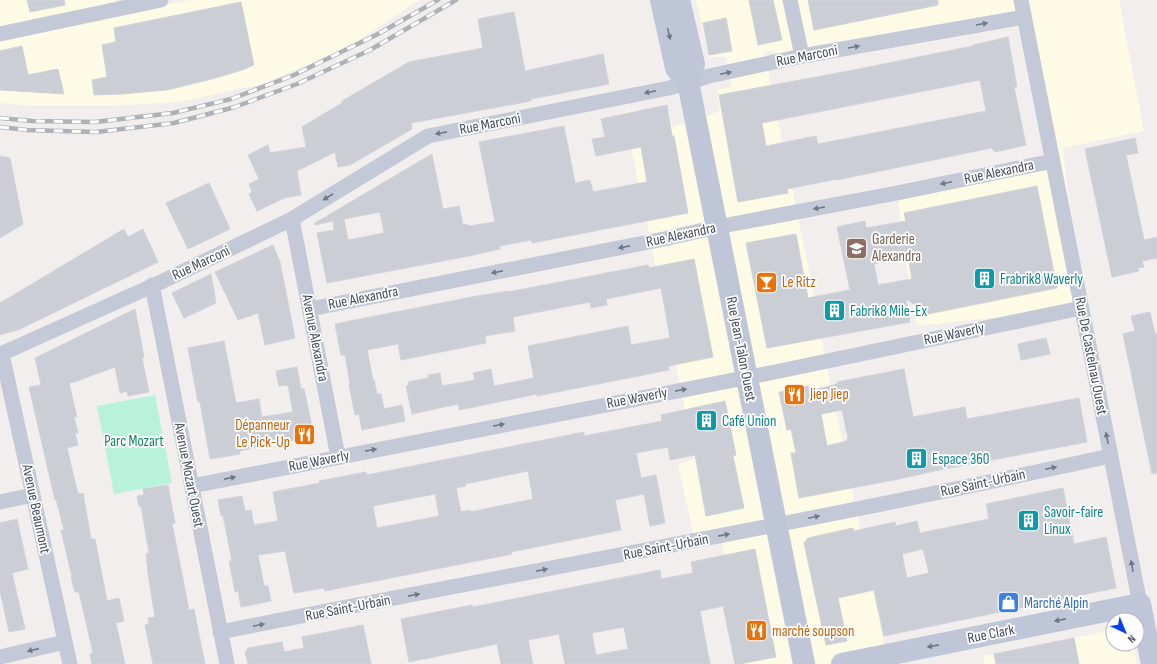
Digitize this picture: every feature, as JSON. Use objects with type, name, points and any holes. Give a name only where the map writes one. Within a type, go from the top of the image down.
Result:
[{"type":"main road","name":"Rue Jean-Talon Ouest","points":[[661,0],[676,68],[688,82],[804,664]]},
{"type":"main road","name":"Rue Jean-Talon Ouest","points":[[679,0],[694,64],[688,82]]},
{"type":"main road","name":"Rue Clark","points":[[842,664],[1140,604]]},
{"type":"main road","name":"Rue De Castelnau Ouest","points":[[1140,604],[1152,664]]},
{"type":"street","points":[[0,34],[161,0]]},
{"type":"street","points":[[790,0],[802,56]]},
{"type":"street","name":"Rue De Castelnau Ouest","points":[[1021,0],[1140,604]]},
{"type":"street","name":"Rue Marconi","points":[[1,354],[292,219],[428,136],[662,89],[709,76],[802,56],[1024,17]]},
{"type":"street","name":"Rue Alexandra","points":[[310,309],[664,240],[717,228],[1053,161]]},
{"type":"street","name":"Avenue Alexandra","points":[[292,219],[338,457]]},
{"type":"street","name":"Avenue Mozart Ouest","points":[[152,285],[227,664]]},
{"type":"street","name":"Rue Waverly","points":[[192,486],[747,377],[1081,308]]},
{"type":"street","name":"Avenue Beaumont","points":[[1,354],[70,664]]},
{"type":"street","name":"Rue Saint-Urbain","points":[[220,632],[776,525],[1110,456]]},
{"type":"street","points":[[0,502],[33,495]]},
{"type":"street","points":[[0,657],[65,642]]},
{"type":"shaded area","points":[[0,0],[115,0],[118,14],[191,0],[419,0],[349,47],[262,84],[179,102],[111,106],[30,106],[0,103]]},
{"type":"shaded area","points":[[696,0],[1021,0],[1024,17],[802,56],[764,51],[888,664],[741,664],[721,536],[695,541],[678,465],[694,459],[623,113],[668,106],[672,127],[720,111],[717,90],[732,87],[726,57],[709,57]]},
{"type":"shaded area","points":[[1022,0],[1119,0],[1144,131],[1063,148],[1081,308],[917,326],[908,276],[897,193],[1053,161]]},
{"type":"shaded area","points":[[1105,632],[1105,652],[1135,652],[1137,664],[985,664],[983,656]]},
{"type":"green space","name":"Parc Mozart","points":[[155,395],[172,483],[114,494],[97,406]]},
{"type":"building","points":[[27,0],[64,0],[65,5],[30,12]]},
{"type":"building","points":[[749,0],[773,0],[782,40],[758,45]]},
{"type":"building","points":[[808,0],[938,0],[938,5],[814,30]]},
{"type":"building","points":[[241,2],[254,65],[212,79],[167,90],[94,95],[92,80],[107,77],[102,45],[116,42],[114,28]]},
{"type":"building","points":[[514,12],[525,71],[603,54],[609,84],[531,99],[531,101],[411,123],[412,129],[350,165],[338,167],[335,152],[297,171],[301,195],[284,198],[257,211],[249,194],[252,192],[249,184],[259,179],[248,155],[268,145],[270,153],[306,147],[302,127],[342,103],[342,101],[409,62],[483,48],[478,19]]},
{"type":"building","points":[[726,18],[732,51],[709,55],[703,23]]},
{"type":"building","points":[[1008,37],[1017,87],[1014,87],[1026,145],[995,152],[991,148],[787,189],[788,193],[738,202],[719,95],[859,69]],"holes":[[[980,80],[986,111],[818,144],[816,136],[766,146],[762,123]]]},
{"type":"building","points":[[22,46],[28,75],[58,69],[64,94],[0,90],[0,51]]},
{"type":"building","points":[[667,105],[688,213],[532,243],[531,240],[499,246],[500,249],[469,256],[327,283],[317,233],[334,230],[333,221],[315,225],[315,223],[432,154],[443,209],[459,206],[463,225],[467,224],[468,226],[495,222],[479,142],[564,126],[575,183],[590,180],[593,192],[647,182],[641,147],[596,156],[592,139],[605,137],[601,119]],"holes":[[[380,212],[384,233],[348,240],[344,219]]]},
{"type":"building","points":[[1135,138],[1138,153],[1126,155],[1144,240],[1157,237],[1157,258],[1142,261],[1144,267],[1138,268],[1139,271],[1112,277],[1085,149]]},
{"type":"building","points":[[0,156],[10,158],[23,224],[0,238]]},
{"type":"building","points":[[209,183],[230,229],[188,249],[166,203]]},
{"type":"building","points":[[1037,186],[1057,288],[928,314],[906,299],[910,322],[767,348],[746,243],[796,234],[808,298],[850,290],[837,227],[865,221],[866,228],[906,221],[904,213]],"holes":[[[908,257],[912,279],[878,285],[874,264]]]},
{"type":"building","points":[[124,229],[128,237],[143,229],[158,262],[18,330],[0,335],[0,303]]},
{"type":"building","points":[[273,245],[280,262],[295,338],[265,345],[258,313],[238,320],[215,272]]},
{"type":"building","points":[[694,259],[713,357],[668,366],[669,370],[537,396],[537,394],[459,410],[458,404],[412,414],[406,386],[409,385],[408,382],[429,378],[428,375],[440,373],[442,386],[475,380],[473,373],[491,369],[494,386],[534,378],[528,346],[628,326],[631,345],[670,338],[661,288],[606,299],[607,305],[591,308],[590,302],[513,317],[515,331],[485,336],[486,343],[401,360],[398,344],[367,350],[377,394],[381,394],[384,409],[402,405],[405,421],[362,430],[359,414],[355,415],[345,355],[341,355],[335,324],[477,296],[508,292],[648,265],[649,268]]},
{"type":"building","points":[[211,274],[216,303],[184,318],[172,293]]},
{"type":"building","points":[[135,309],[144,357],[142,358],[149,392],[128,396],[127,391],[120,393],[115,367],[69,383],[77,417],[74,417],[78,433],[75,433],[78,445],[67,448],[78,494],[83,493],[91,539],[95,539],[107,601],[119,598],[124,621],[116,623],[125,664],[92,664],[90,654],[93,653],[79,592],[75,592],[71,577],[61,530],[64,530],[56,499],[55,500],[29,387],[41,385],[35,358]]},
{"type":"building","points":[[1150,312],[1155,334],[1157,334],[1157,473],[1152,474],[1123,334],[1135,331],[1131,316]]},
{"type":"building","points":[[1046,338],[1050,354],[1021,360],[1018,344]]},
{"type":"building","points":[[224,341],[236,403],[259,399],[262,417],[293,412],[288,385],[279,386],[276,371],[297,367],[301,389],[304,389],[314,436],[239,451],[240,454],[210,459],[200,402],[198,402],[188,348]]},
{"type":"building","points":[[904,369],[913,417],[965,407],[967,419],[1079,398],[1087,442],[799,498],[791,453],[796,453],[791,429],[787,430],[779,392],[808,386],[809,391],[837,384],[837,382]],"holes":[[[842,410],[848,438],[847,441],[827,446],[821,414]]]},
{"type":"building","points":[[725,401],[736,455],[733,456],[744,508],[706,516],[695,455],[670,460],[668,447],[636,453],[641,478],[656,475],[665,523],[650,526],[644,494],[615,500],[621,530],[511,552],[512,554],[325,591],[324,588],[294,593],[285,551],[258,555],[264,586],[268,586],[271,601],[241,607],[238,591],[235,592],[229,561],[232,561],[223,516],[221,516],[218,500],[242,496],[245,511],[251,510],[254,525],[278,521],[273,492],[320,483],[319,481],[366,472],[367,475],[584,432],[584,436],[647,424],[662,421],[661,415]],"holes":[[[528,471],[533,499],[470,512],[470,510],[461,512],[456,488],[466,486],[465,484]],[[435,494],[439,516],[377,528],[373,506]]]},
{"type":"building","points":[[168,485],[175,523],[172,523],[189,610],[194,609],[205,664],[153,664],[145,625],[149,624],[148,618],[155,617],[146,554],[149,553],[141,506],[139,507],[137,496],[144,495],[143,489]]},
{"type":"building","points":[[1063,488],[1074,544],[1106,537],[1116,588],[884,636],[874,590],[838,598],[847,641],[826,645],[804,543],[808,538],[853,528],[854,531],[895,522],[896,526],[917,521],[920,533],[989,519],[986,504]],"holes":[[[923,549],[929,573],[907,578],[902,554]]]},
{"type":"building","points":[[17,519],[28,569],[12,573],[25,629],[9,632],[0,591],[0,523]]},
{"type":"building","points":[[755,549],[776,657],[735,664],[723,606],[700,611],[710,664],[565,664],[559,634],[528,640],[533,664],[501,664],[497,644],[409,662],[401,619],[472,605],[473,607],[660,570],[661,579],[693,573],[691,562]],"holes":[[[624,627],[628,649],[596,655],[592,633]]]},
{"type":"building","points":[[363,625],[371,664],[248,664],[245,652],[248,648],[282,642],[284,652],[304,648],[302,637]]},
{"type":"building","points":[[1074,638],[1079,664],[996,664],[994,654]]},
{"type":"railway","points":[[0,118],[32,121],[95,122],[173,113],[231,99],[294,75],[378,34],[438,0]]},
{"type":"railway","points":[[0,127],[27,130],[96,132],[174,123],[235,107],[297,84],[370,50],[456,0]]},
{"type":"place","name":"Garderie Alexandra","points":[[856,248]]},
{"type":"place","name":"Frabrik8 Waverly","points":[[984,279]]},
{"type":"place","name":"Le Ritz","points":[[766,282]]},
{"type":"place","name":"Fabrik8 Mile-Ex","points":[[834,311]]},
{"type":"place","name":"Jiep Jiep","points":[[795,394]]},
{"type":"place","name":"Café Union","points":[[707,421]]},
{"type":"place","name":"Dépanneur Le Pick-Up","points":[[305,434]]},
{"type":"place","name":"Espace 360","points":[[916,459]]},
{"type":"place","name":"Savoir-faire Linux","points":[[1029,521]]},
{"type":"place","name":"Marché Alpin","points":[[1009,603]]},
{"type":"place","name":"marché soupson","points":[[756,631]]}]
